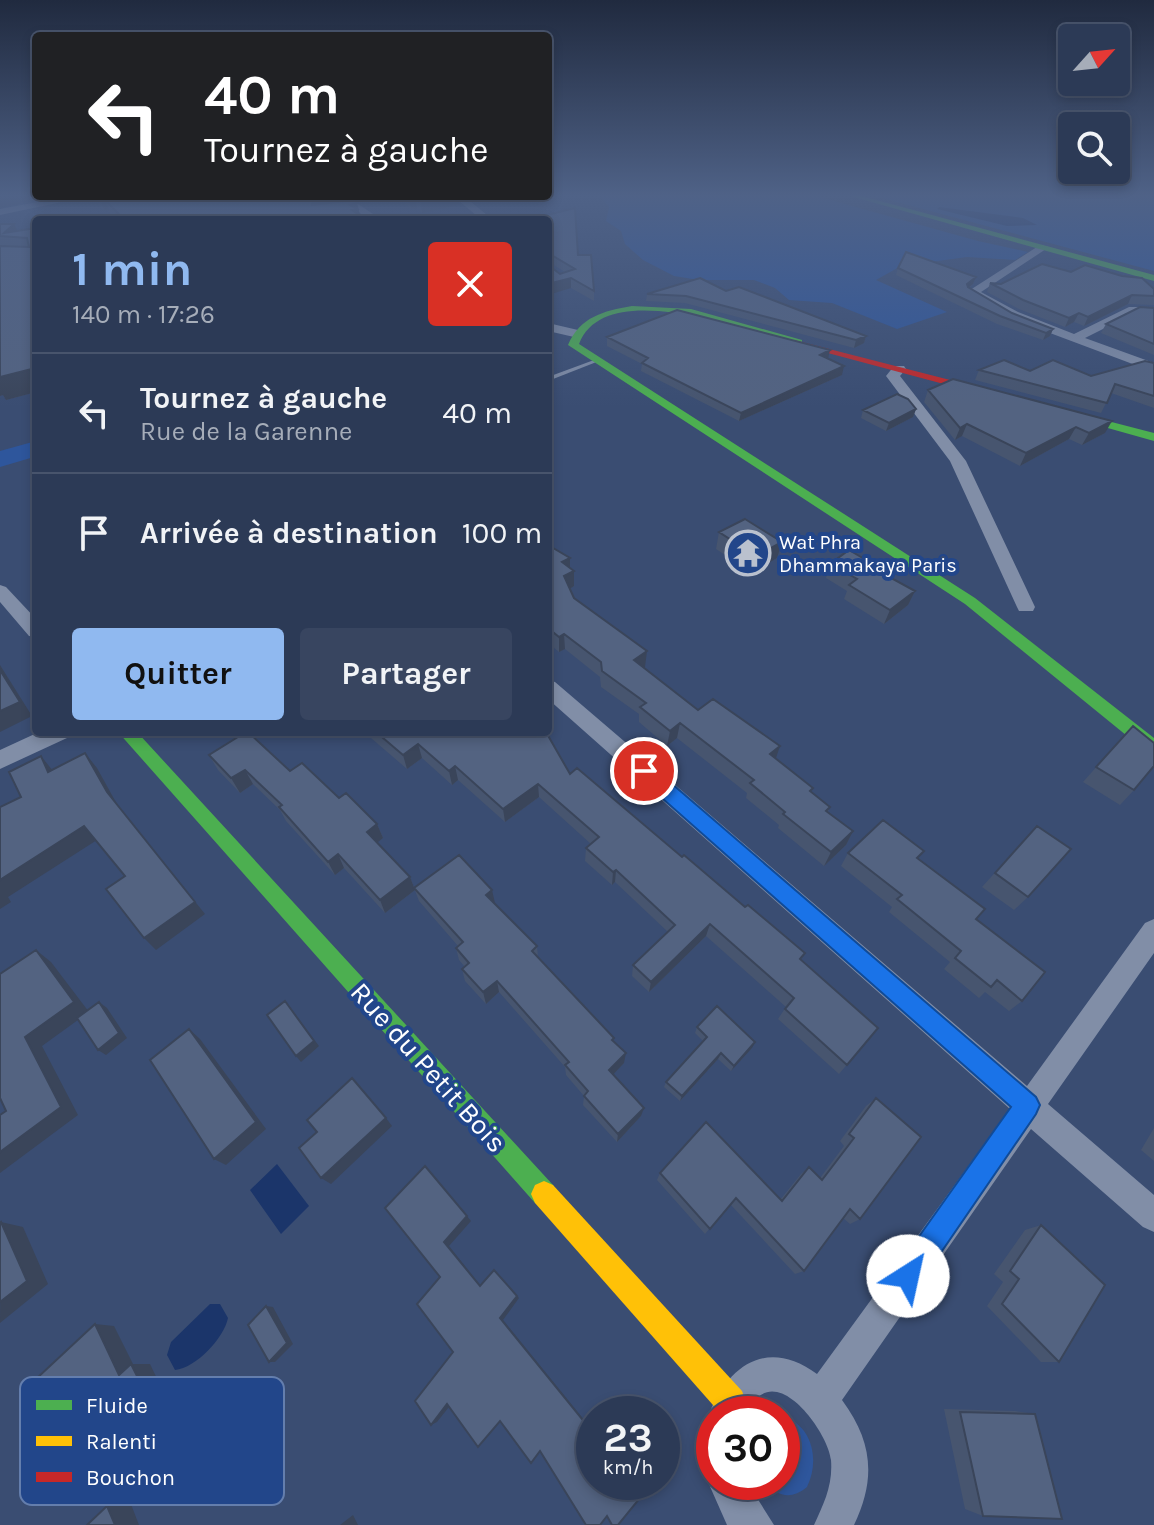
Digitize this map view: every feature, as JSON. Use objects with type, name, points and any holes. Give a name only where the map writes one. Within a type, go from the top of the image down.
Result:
[{"type":"street","points":[[1015,265],[973,292],[1014,315],[1154,368]]},
{"type":"street","points":[[1108,265],[1154,278]]},
{"type":"street","points":[[1003,396],[690,313],[664,309],[619,312],[584,324],[574,333],[573,345],[596,361],[970,601],[1154,748]]},
{"type":"street","points":[[1077,337],[1133,309],[1154,311]]},
{"type":"street","points":[[552,328],[574,333]]},
{"type":"street","points":[[899,369],[893,376],[900,388],[946,439],[958,461],[1026,607]]},
{"type":"street","points":[[1048,408],[1154,437]]},
{"type":"street","points":[[0,591],[32,627]]},
{"type":"street","points":[[552,690],[1154,1216]]},
{"type":"street","points":[[0,760],[51,736]]},
{"type":"street","name":"Rue du Petit Bois","points":[[131,736],[718,1396]]},
{"type":"street","points":[[822,1398],[1027,1105],[1154,931]]},
{"type":"street","points":[[737,1396],[745,1385],[763,1375],[783,1374],[804,1382],[822,1398],[842,1430],[851,1469],[849,1495],[841,1522]]},
{"type":"lane","points":[[552,378],[596,361]]},
{"type":"shaded area","points":[[653,265],[907,265],[876,280],[947,312],[897,329],[832,303],[789,300],[775,288],[754,280],[699,280],[674,276]]},
{"type":"shaded area","points":[[1132,265],[1154,265],[1154,271]]},
{"type":"shaded area","points":[[32,442],[32,458],[0,467],[0,451]]},
{"type":"shaded area","points":[[277,1164],[309,1206],[281,1234],[250,1190]]},
{"type":"shaded area","points":[[210,1304],[220,1304],[228,1318],[221,1334],[200,1358],[175,1370],[167,1355],[171,1342]]},
{"type":"shaded area","points":[[800,1426],[813,1455],[811,1477],[807,1487],[801,1491]]},
{"type":"building","points":[[0,265],[32,265],[32,369],[0,377]]},
{"type":"building","points":[[569,265],[592,265],[594,291],[571,278],[552,283],[552,268],[560,274],[575,269]]},
{"type":"building","points":[[899,265],[943,265],[976,277],[967,284],[968,287],[1012,313],[1053,329],[1046,333],[1000,316],[898,268]]},
{"type":"building","points":[[1040,265],[1071,272],[1086,265],[1122,276],[1142,278],[1154,289],[1154,296],[1132,295],[1088,317],[1079,313],[1069,318],[990,283],[1001,284]]},
{"type":"building","points":[[700,278],[726,291],[739,287],[866,336],[856,340],[686,296],[647,294]]},
{"type":"building","points":[[1140,307],[1154,308],[1154,344],[1106,324]]},
{"type":"building","points":[[677,310],[830,350],[820,355],[844,366],[741,413],[642,363],[648,358],[607,337]]},
{"type":"building","points":[[1004,360],[1030,371],[1053,360],[1091,376],[1145,361],[1154,363],[1154,396],[1115,384],[1107,403],[979,370]]},
{"type":"building","points":[[953,379],[1112,421],[1089,433],[1076,427],[1026,453],[967,424],[960,428],[928,390]]},
{"type":"building","points":[[897,394],[908,399],[916,409],[889,423],[863,410]]},
{"type":"building","points":[[745,519],[782,542],[756,556],[719,532]]},
{"type":"building","points":[[552,547],[570,558],[562,562],[574,571],[564,576],[574,598],[647,651],[634,660],[698,710],[713,699],[780,746],[770,754],[813,788],[810,791],[830,807],[826,811],[853,831],[831,852],[783,814],[785,812],[750,783],[754,780],[680,723],[670,731],[640,707],[646,703],[602,671],[601,662],[564,634],[559,637],[552,631]]},
{"type":"building","points":[[849,550],[915,591],[890,610],[849,585],[857,579],[830,564]]},
{"type":"building","points":[[0,670],[20,702],[0,711]]},
{"type":"building","points":[[1133,726],[1154,743],[1154,766],[1134,790],[1096,767]]},
{"type":"building","points":[[240,736],[252,736],[290,771],[302,763],[339,798],[346,793],[377,824],[367,832],[410,877],[380,900],[338,854],[328,862],[279,807],[282,805],[245,770],[231,778],[209,755]]},
{"type":"building","points":[[381,736],[548,736],[570,774],[577,768],[682,857],[684,855],[745,907],[748,905],[805,953],[800,959],[878,1028],[847,1065],[785,1009],[794,998],[710,924],[651,982],[633,965],[675,925],[616,870],[613,872],[586,848],[599,837],[538,784],[503,809],[455,766],[449,771],[418,744],[403,755]]},
{"type":"building","points":[[85,753],[107,792],[195,902],[144,938],[106,889],[125,876],[84,826],[0,880],[0,807],[21,797],[9,772],[41,756],[48,772]]},
{"type":"building","points":[[883,820],[924,851],[917,858],[985,909],[976,919],[1045,972],[1022,1001],[997,980],[991,987],[955,958],[961,951],[897,899],[902,895],[848,853]]},
{"type":"building","points":[[1037,826],[1071,849],[1028,897],[995,873]]},
{"type":"building","points":[[459,855],[492,890],[486,895],[537,946],[532,951],[626,1053],[609,1070],[644,1108],[618,1134],[584,1096],[588,1091],[565,1065],[569,1062],[497,981],[483,992],[462,969],[469,963],[456,948],[463,942],[414,888]]},
{"type":"building","points":[[36,950],[74,1002],[25,1037],[61,1107],[0,1152],[0,1115],[6,1111],[0,1098],[0,974]]},
{"type":"building","points":[[285,1001],[314,1041],[296,1056],[267,1015]]},
{"type":"building","points":[[99,1002],[119,1033],[98,1050],[77,1018]]},
{"type":"building","points":[[717,1006],[755,1042],[734,1066],[721,1053],[682,1096],[666,1082],[707,1037],[697,1027]]},
{"type":"building","points":[[189,1029],[256,1122],[214,1159],[150,1060]]},
{"type":"building","points":[[352,1078],[386,1118],[321,1178],[299,1148],[317,1132],[307,1120]]},
{"type":"building","points":[[876,1098],[921,1137],[860,1219],[850,1209],[804,1271],[736,1198],[710,1229],[660,1173],[706,1122],[782,1201],[809,1167],[822,1180],[854,1138],[849,1134]]},
{"type":"building","points":[[425,1166],[467,1216],[444,1242],[480,1286],[494,1270],[517,1296],[500,1318],[576,1412],[576,1500],[638,1500],[618,1525],[612,1525],[607,1516],[600,1525],[586,1525],[540,1451],[531,1463],[500,1421],[478,1447],[447,1404],[431,1425],[415,1401],[453,1352],[417,1304],[440,1277],[385,1208]]},
{"type":"building","points":[[0,1223],[27,1281],[0,1302]]},
{"type":"building","points":[[1041,1225],[1105,1285],[1059,1362],[1002,1304],[1019,1279],[1010,1271]]},
{"type":"building","points":[[266,1306],[287,1343],[269,1362],[248,1325]]},
{"type":"building","points":[[95,1324],[119,1375],[131,1364],[138,1377],[38,1377]]},
{"type":"building","points":[[960,1412],[1035,1414],[1062,1519],[983,1516]]},
{"type":"building","points":[[107,1506],[115,1525],[87,1525]]},
{"type":"traffic: fast","points":[[1107,265],[1154,278]]},
{"type":"traffic: fast","points":[[798,342],[707,316],[648,308],[600,316],[578,332],[573,345],[970,601],[1154,748]]},
{"type":"traffic: fast","points":[[1069,414],[1154,437]]},
{"type":"traffic: fast","points":[[131,736],[544,1194]]},
{"type":"traffic: slow","points":[[544,1194],[726,1396]]},
{"type":"traffic: jam","points":[[798,342],[989,393]]},
{"type":"place","name":"Wat Phra Dhammakaya Paris","points":[[748,553]]},
{"type":"route","points":[[644,771],[1027,1105],[908,1276]]}]
